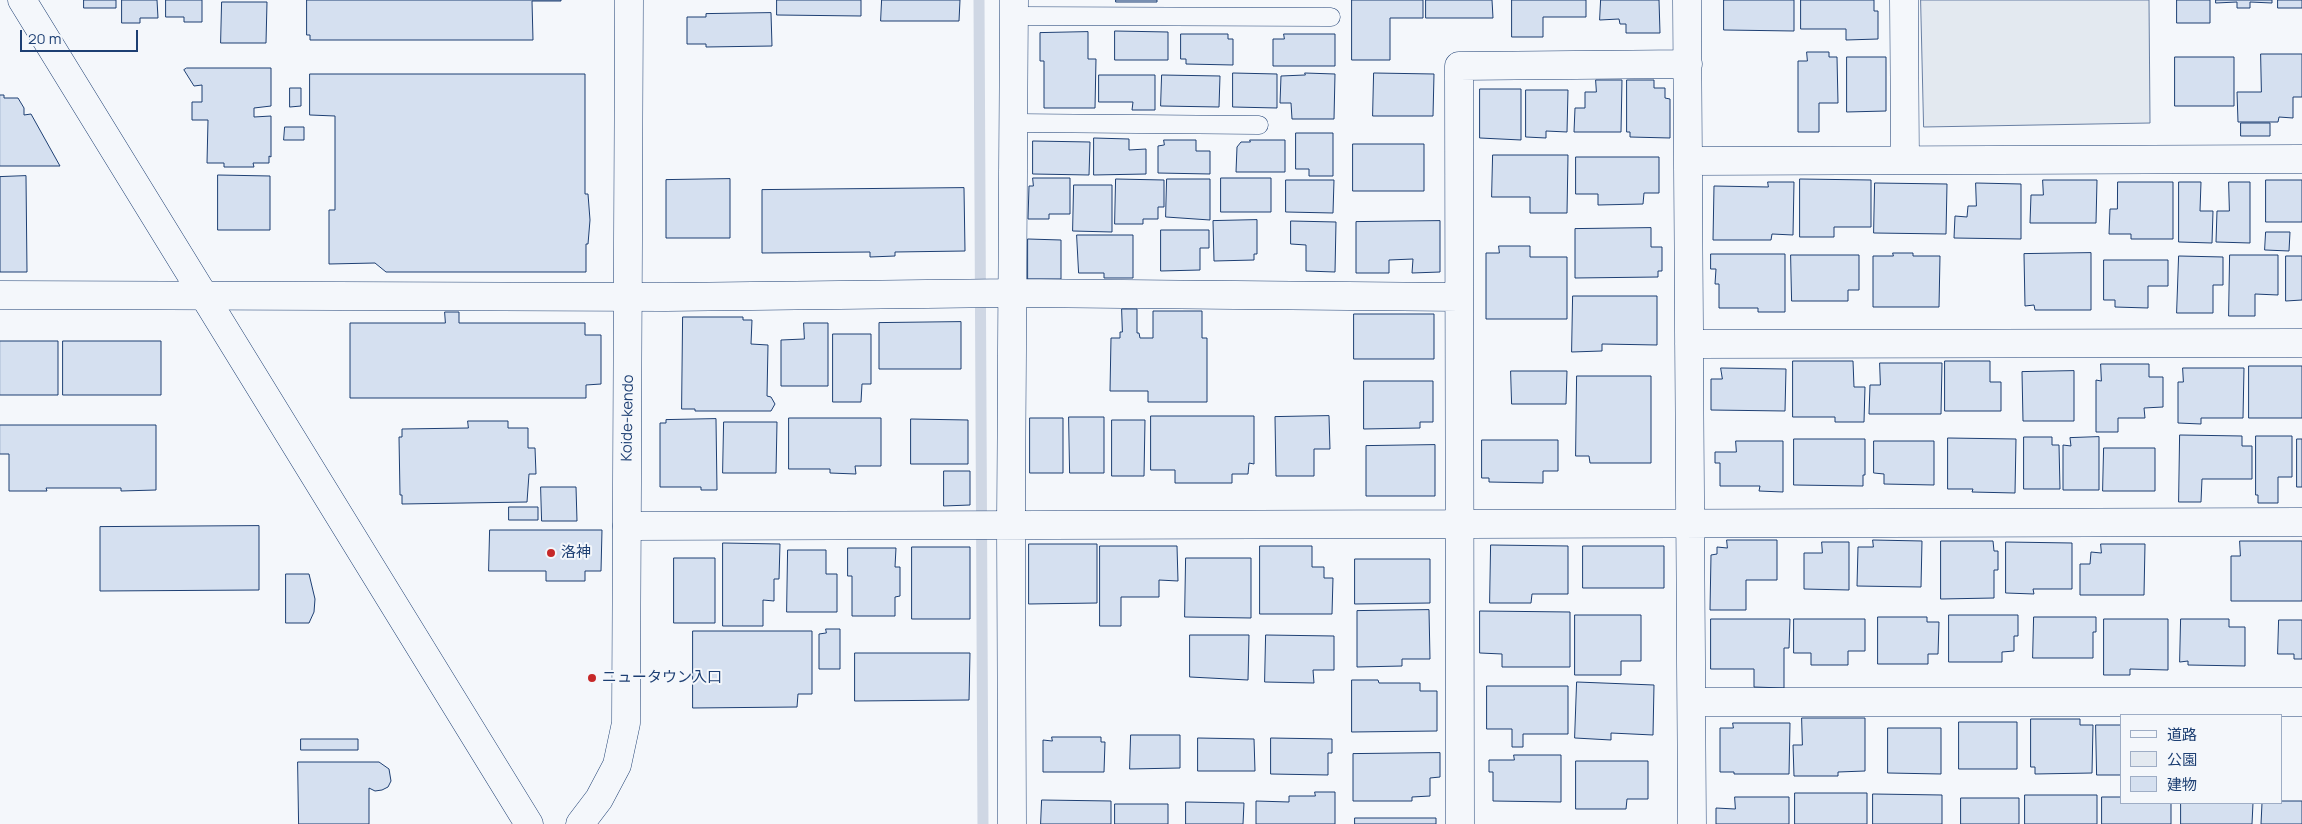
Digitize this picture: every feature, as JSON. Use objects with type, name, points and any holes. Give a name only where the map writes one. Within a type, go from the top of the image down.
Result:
[{"type":"street","points":[[22,0],[530,824]]},
{"type":"street","name":"Koide-kendo","points":[[580,824],[599,798],[617,765],[626,723],[629,0]]},
{"type":"street","points":[[1687,0],[1692,824]]},
{"type":"street","points":[[1904,0],[1905,160]]},
{"type":"street","points":[[1012,824],[1006,525],[1007,293],[1014,124],[1014,8]]},
{"type":"street","points":[[1460,824],[1459,66],[1688,64]]},
{"type":"street","points":[[1689,161],[2302,159]]},
{"type":"street","points":[[0,295],[629,296],[1007,293],[1459,297]]},
{"type":"street","points":[[1690,344],[2302,344]]},
{"type":"street","points":[[627,526],[1460,522],[2302,522]]},
{"type":"street","points":[[1692,702],[2302,702]]},
{"type":"lane","points":[[1014,8],[1331,17]]},
{"type":"lane","points":[[1014,124],[1259,125]]},
{"type":"green space","points":[[1921,0],[2149,0],[2150,123],[1924,127]]},
{"type":"building","points":[[84,0],[116,0],[116,8],[84,8]]},
{"type":"building","points":[[122,0],[157,0],[158,18],[140,18],[140,23],[122,23]]},
{"type":"building","points":[[166,0],[202,0],[202,22],[184,22],[184,17],[166,17]]},
{"type":"building","points":[[307,0],[561,1],[532,1],[533,40],[310,40],[310,35],[307,35]]},
{"type":"building","points":[[777,0],[861,0],[861,16],[777,15]]},
{"type":"building","points":[[882,0],[960,0],[959,21],[881,21]]},
{"type":"building","points":[[1116,0],[1157,0],[1157,2],[1116,2]]},
{"type":"building","points":[[1352,0],[1423,0],[1423,18],[1390,18],[1390,60],[1352,60]]},
{"type":"building","points":[[1426,0],[1492,0],[1493,18],[1426,18]]},
{"type":"building","points":[[1512,0],[1586,0],[1586,17],[1543,17],[1543,37],[1512,37]]},
{"type":"building","points":[[1601,0],[1659,0],[1660,33],[1626,33],[1626,24],[1620,24],[1619,19],[1600,20]]},
{"type":"building","points":[[1724,0],[1794,0],[1794,31],[1724,30]]},
{"type":"building","points":[[1801,0],[1874,0],[1874,11],[1878,11],[1878,39],[1846,40],[1846,29],[1801,29]]},
{"type":"building","points":[[2177,0],[2210,0],[2210,23],[2177,23]]},
{"type":"building","points":[[2216,0],[2272,0],[2272,3],[2250,2],[2250,8],[2237,8],[2237,2],[2216,3]]},
{"type":"building","points":[[2278,0],[2302,0],[2302,8],[2278,8]]},
{"type":"building","points":[[222,2],[267,2],[266,43],[221,43]]},
{"type":"building","points":[[771,13],[772,46],[706,47],[706,44],[687,44],[687,17],[706,17],[706,14]]},
{"type":"building","points":[[1115,31],[1168,32],[1168,60],[1115,60]]},
{"type":"building","points":[[1088,32],[1088,59],[1096,59],[1095,108],[1044,108],[1044,61],[1040,61],[1040,33]]},
{"type":"building","points":[[1181,34],[1228,34],[1228,39],[1233,39],[1233,65],[1186,64],[1186,59],[1181,59]]},
{"type":"building","points":[[1284,34],[1335,34],[1335,66],[1273,66],[1273,39],[1284,39]]},
{"type":"building","points":[[1807,52],[1829,52],[1829,57],[1837,57],[1838,103],[1819,103],[1819,132],[1798,132],[1798,61],[1807,61]]},
{"type":"building","points":[[2261,54],[2302,54],[2302,97],[2293,97],[2293,118],[2279,117],[2278,122],[2238,122],[2237,92],[2261,92]]},
{"type":"building","points":[[1847,57],[1886,57],[1886,111],[1847,112]]},
{"type":"building","points":[[2175,57],[2234,57],[2234,106],[2175,106]]},
{"type":"building","points":[[187,68],[271,68],[271,106],[254,108],[254,117],[271,116],[271,157],[269,156],[269,163],[253,163],[254,167],[224,167],[224,163],[207,163],[208,120],[192,120],[192,102],[202,102],[202,85],[194,86],[184,70]]},
{"type":"building","points":[[1233,73],[1277,74],[1277,108],[1233,107]]},
{"type":"building","points":[[1305,73],[1335,74],[1334,119],[1292,119],[1291,103],[1280,103],[1281,76],[1305,75]]},
{"type":"building","points":[[1374,73],[1434,74],[1433,116],[1373,116]]},
{"type":"building","points":[[310,74],[585,74],[585,194],[588,194],[590,220],[588,244],[586,244],[586,272],[386,272],[375,263],[329,264],[329,210],[335,210],[335,116],[310,115]]},
{"type":"building","points":[[1099,75],[1155,75],[1155,110],[1132,110],[1133,102],[1099,102]]},
{"type":"building","points":[[1162,75],[1220,76],[1219,107],[1161,106]]},
{"type":"building","points":[[1596,80],[1622,80],[1621,132],[1574,132],[1575,108],[1585,108],[1585,92],[1596,92]]},
{"type":"building","points":[[1627,80],[1654,80],[1654,88],[1665,88],[1665,98],[1670,99],[1670,138],[1630,137],[1630,132],[1627,132]]},
{"type":"building","points":[[290,88],[301,88],[301,106],[290,107]]},
{"type":"building","points":[[1480,89],[1521,89],[1521,140],[1480,138]]},
{"type":"building","points":[[1526,90],[1568,90],[1567,132],[1546,131],[1546,138],[1526,137]]},
{"type":"building","points":[[0,95],[4,95],[4,98],[18,98],[24,108],[24,115],[31,114],[60,166],[0,166]]},
{"type":"building","points":[[2241,123],[2270,123],[2270,136],[2241,136]]},
{"type":"building","points":[[285,127],[304,127],[304,140],[284,140]]},
{"type":"building","points":[[1296,133],[1333,133],[1333,176],[1309,176],[1309,169],[1296,169]]},
{"type":"building","points":[[1094,138],[1129,139],[1129,150],[1146,149],[1146,174],[1094,175]]},
{"type":"building","points":[[1164,140],[1196,140],[1196,151],[1210,151],[1210,174],[1158,173],[1158,146],[1164,145]]},
{"type":"building","points":[[1250,140],[1285,140],[1285,172],[1236,172],[1237,147],[1241,142],[1250,142]]},
{"type":"building","points":[[1033,141],[1090,142],[1089,175],[1033,174]]},
{"type":"building","points":[[1353,144],[1424,144],[1424,191],[1353,191]]},
{"type":"building","points":[[1493,155],[1568,155],[1567,213],[1530,213],[1530,197],[1492,197]]},
{"type":"building","points":[[1576,157],[1659,157],[1659,193],[1644,193],[1643,204],[1598,205],[1598,194],[1576,194]]},
{"type":"building","points":[[218,175],[270,176],[270,230],[218,230]]},
{"type":"building","points":[[26,176],[27,272],[0,272],[0,177]]},
{"type":"building","points":[[1033,178],[1070,178],[1070,214],[1049,214],[1049,219],[1028,219],[1029,186],[1033,186]]},
{"type":"building","points":[[1221,178],[1271,178],[1271,212],[1221,212]]},
{"type":"building","points":[[730,179],[730,238],[666,238],[666,180]]},
{"type":"building","points":[[1116,179],[1164,180],[1164,207],[1158,207],[1158,219],[1143,219],[1143,224],[1115,224]]},
{"type":"building","points":[[1167,179],[1210,179],[1210,220],[1166,217]]},
{"type":"building","points":[[1800,179],[1871,180],[1871,227],[1834,227],[1834,237],[1800,237]]},
{"type":"building","points":[[1286,180],[1334,180],[1333,213],[1286,212]]},
{"type":"building","points":[[2043,180],[2097,180],[2096,223],[2030,223],[2031,195],[2043,195]]},
{"type":"building","points":[[2266,180],[2302,180],[2302,222],[2266,222]]},
{"type":"building","points":[[1768,182],[1794,182],[1793,235],[1772,234],[1771,240],[1713,240],[1714,186],[1768,187]]},
{"type":"building","points":[[2118,182],[2173,182],[2173,239],[2131,239],[2131,234],[2109,234],[2110,209],[2117,209]]},
{"type":"building","points":[[2179,182],[2201,182],[2200,211],[2213,211],[2212,243],[2179,242]]},
{"type":"building","points":[[2229,182],[2250,182],[2250,243],[2216,242],[2217,211],[2229,211]]},
{"type":"building","points":[[1875,183],[1947,184],[1946,234],[1874,233]]},
{"type":"building","points":[[1976,183],[2021,184],[2021,239],[1954,238],[1955,216],[1967,217],[1968,206],[1976,206]]},
{"type":"building","points":[[1074,185],[1112,185],[1112,232],[1073,231]]},
{"type":"building","points":[[964,188],[965,251],[895,252],[895,256],[870,257],[870,252],[762,253],[762,190]]},
{"type":"building","points":[[1257,220],[1257,254],[1254,254],[1254,260],[1214,261],[1213,221]]},
{"type":"building","points":[[1291,221],[1336,222],[1335,272],[1306,271],[1306,245],[1291,244]]},
{"type":"building","points":[[1440,221],[1440,272],[1412,273],[1413,259],[1389,260],[1389,273],[1356,273],[1356,222]]},
{"type":"building","points":[[1651,228],[1651,247],[1662,247],[1662,271],[1658,271],[1658,277],[1575,278],[1575,229]]},
{"type":"building","points":[[1161,230],[1209,230],[1209,248],[1200,248],[1200,270],[1161,271]]},
{"type":"building","points":[[2266,232],[2290,232],[2289,251],[2265,250]]},
{"type":"building","points":[[1077,235],[1133,235],[1133,278],[1104,278],[1104,273],[1079,273]]},
{"type":"building","points":[[1028,239],[1061,240],[1061,279],[1028,279]]},
{"type":"building","points":[[1499,246],[1530,246],[1530,257],[1567,257],[1567,319],[1486,319],[1486,253],[1499,253]]},
{"type":"building","points":[[1893,253],[1913,253],[1913,256],[1940,256],[1939,307],[1873,307],[1873,256],[1893,256]]},
{"type":"building","points":[[2091,253],[2091,310],[2035,310],[2034,305],[2025,306],[2024,254]]},
{"type":"building","points":[[1711,254],[1785,254],[1785,312],[1758,312],[1758,308],[1719,308],[1719,284],[1715,284],[1716,269],[1711,269]]},
{"type":"building","points":[[1791,255],[1859,255],[1859,290],[1848,290],[1848,301],[1792,301]]},
{"type":"building","points":[[2230,255],[2278,255],[2278,295],[2255,294],[2255,316],[2229,316]]},
{"type":"building","points":[[2179,256],[2223,257],[2223,285],[2213,285],[2213,313],[2177,313]]},
{"type":"building","points":[[2286,256],[2302,256],[2302,300],[2286,301]]},
{"type":"building","points":[[2104,260],[2168,260],[2168,286],[2148,286],[2148,308],[2115,307],[2115,300],[2104,300]]},
{"type":"building","points":[[1573,296],[1657,296],[1657,345],[1602,344],[1602,351],[1572,352]]},
{"type":"building","points":[[1122,309],[1137,309],[1137,333],[1139,333],[1140,338],[1153,338],[1153,311],[1202,311],[1202,338],[1207,338],[1207,402],[1148,402],[1148,391],[1110,391],[1111,338],[1120,338],[1120,332],[1122,332]]},
{"type":"building","points":[[445,312],[459,312],[459,323],[585,323],[585,335],[601,335],[601,384],[586,385],[586,398],[350,398],[350,323],[445,323]]},
{"type":"building","points":[[1354,314],[1434,314],[1434,359],[1354,359]]},
{"type":"building","points":[[683,317],[743,317],[743,320],[752,320],[751,344],[768,345],[767,396],[771,397],[775,404],[771,411],[695,411],[695,409],[682,409]]},
{"type":"building","points":[[961,322],[961,369],[879,369],[879,323]]},
{"type":"building","points":[[804,323],[828,323],[828,386],[781,386],[781,340],[804,339]]},
{"type":"building","points":[[833,334],[871,334],[871,384],[862,384],[861,402],[833,402]]},
{"type":"building","points":[[0,341],[58,341],[58,395],[0,395]]},
{"type":"building","points":[[63,341],[161,341],[161,395],[63,395]]},
{"type":"building","points":[[1793,361],[1853,361],[1854,387],[1865,387],[1864,422],[1835,422],[1835,417],[1793,417]]},
{"type":"building","points":[[1945,361],[1990,361],[1990,382],[2001,382],[2001,411],[1945,411]]},
{"type":"building","points":[[1880,363],[1942,363],[1941,414],[1869,414],[1870,385],[1880,385]]},
{"type":"building","points":[[2101,364],[2149,364],[2149,377],[2163,377],[2163,407],[2144,408],[2145,418],[2118,418],[2118,432],[2096,432],[2096,380],[2101,381]]},
{"type":"building","points":[[2249,366],[2302,366],[2302,418],[2249,418]]},
{"type":"building","points":[[1721,368],[1786,369],[1785,411],[1711,410],[1711,379],[1722,379]]},
{"type":"building","points":[[2183,368],[2244,368],[2243,418],[2201,418],[2201,424],[2178,423],[2178,382],[2183,382]]},
{"type":"building","points":[[1511,371],[1567,371],[1566,404],[1512,404]]},
{"type":"building","points":[[2074,371],[2074,421],[2023,421],[2022,372]]},
{"type":"building","points":[[1577,376],[1651,376],[1651,463],[1590,463],[1589,456],[1576,456]]},
{"type":"building","points":[[1364,381],[1433,381],[1433,422],[1420,422],[1420,428],[1364,429]]},
{"type":"building","points":[[1151,416],[1254,416],[1254,464],[1249,463],[1248,474],[1232,474],[1232,483],[1175,483],[1175,470],[1151,470]]},
{"type":"building","points":[[1329,416],[1330,449],[1314,449],[1314,476],[1276,476],[1275,417]]},
{"type":"building","points":[[1069,417],[1104,417],[1104,473],[1070,473]]},
{"type":"building","points":[[789,418],[881,418],[881,466],[855,466],[856,474],[830,473],[830,469],[789,469]]},
{"type":"building","points":[[1030,418],[1063,418],[1063,473],[1030,473]]},
{"type":"building","points":[[716,419],[717,490],[701,490],[701,487],[660,487],[660,423],[666,423],[666,420]]},
{"type":"building","points":[[911,419],[968,420],[968,464],[911,464]]},
{"type":"building","points":[[1112,420],[1145,420],[1144,476],[1112,476]]},
{"type":"building","points":[[468,421],[508,421],[508,428],[528,428],[528,448],[535,448],[536,474],[529,474],[527,502],[402,504],[402,495],[400,495],[399,437],[402,437],[402,429],[468,428]]},
{"type":"building","points":[[724,422],[777,422],[776,473],[723,473]]},
{"type":"building","points":[[0,425],[156,425],[156,490],[121,491],[121,488],[46,488],[47,491],[9,491],[9,454],[0,454]]},
{"type":"building","points":[[2180,435],[2242,436],[2242,446],[2252,446],[2252,479],[2202,479],[2201,502],[2179,502]]},
{"type":"building","points":[[2256,436],[2292,436],[2292,477],[2278,477],[2278,503],[2258,503],[2258,495],[2256,495]]},
{"type":"building","points":[[2024,437],[2052,437],[2052,445],[2059,445],[2060,489],[2024,489]]},
{"type":"building","points":[[2099,437],[2099,490],[2063,490],[2063,445],[2071,446],[2070,438]]},
{"type":"building","points":[[1948,438],[2016,439],[2015,493],[1972,492],[1973,489],[1948,489]]},
{"type":"building","points":[[1794,439],[1865,439],[1865,475],[1863,475],[1863,486],[1794,485]]},
{"type":"building","points":[[2297,439],[2302,439],[2302,487],[2297,487]]},
{"type":"building","points":[[1482,440],[1558,440],[1558,471],[1543,471],[1543,483],[1489,482],[1489,478],[1482,478]]},
{"type":"building","points":[[1736,441],[1783,441],[1783,492],[1759,491],[1760,486],[1720,486],[1720,463],[1715,463],[1715,452],[1736,452]]},
{"type":"building","points":[[1874,441],[1934,441],[1934,485],[1884,484],[1884,474],[1874,473]]},
{"type":"building","points":[[1435,445],[1435,496],[1366,496],[1366,446]]},
{"type":"building","points":[[2104,448],[2155,448],[2155,491],[2103,491]]},
{"type":"building","points":[[944,471],[970,471],[970,505],[944,506]]},
{"type":"building","points":[[541,487],[576,487],[577,521],[542,521]]},
{"type":"building","points":[[509,507],[538,507],[538,520],[509,520]]},
{"type":"building","points":[[259,526],[259,590],[100,591],[100,527]]},
{"type":"building","points":[[490,530],[602,530],[601,571],[585,571],[585,581],[546,581],[546,571],[489,571]]},
{"type":"building","points":[[1727,540],[1777,540],[1777,580],[1746,580],[1746,610],[1710,610],[1711,555],[1717,554],[1717,547],[1727,548]]},
{"type":"building","points":[[1873,540],[1922,541],[1921,587],[1857,586],[1858,547],[1873,547]]},
{"type":"building","points":[[1941,541],[1993,541],[1994,551],[1998,551],[1998,570],[1994,570],[1994,598],[1941,599]]},
{"type":"building","points":[[2240,541],[2302,541],[2302,601],[2231,601],[2231,556],[2240,556]]},
{"type":"building","points":[[1822,542],[1849,542],[1849,590],[1804,589],[1804,553],[1822,553]]},
{"type":"building","points":[[2006,542],[2072,543],[2072,589],[2033,589],[2034,594],[2006,593]]},
{"type":"building","points":[[723,543],[780,544],[779,579],[774,579],[774,601],[763,600],[763,626],[723,626]]},
{"type":"building","points":[[1029,544],[1097,544],[1097,603],[1029,604]]},
{"type":"building","points":[[2101,544],[2145,544],[2144,595],[2080,595],[2080,564],[2090,564],[2091,552],[2101,553]]},
{"type":"building","points":[[1491,545],[1568,546],[1568,594],[1532,594],[1531,603],[1490,603]]},
{"type":"building","points":[[1100,546],[1177,546],[1178,581],[1159,580],[1159,597],[1121,597],[1121,626],[1100,626]]},
{"type":"building","points":[[1260,546],[1312,546],[1312,567],[1324,567],[1324,578],[1333,578],[1332,614],[1260,614]]},
{"type":"building","points":[[1583,546],[1664,546],[1664,588],[1583,588]]},
{"type":"building","points":[[912,547],[970,547],[970,619],[912,619]]},
{"type":"building","points":[[848,548],[896,548],[895,567],[900,567],[900,596],[895,597],[895,616],[852,616],[852,576],[848,576]]},
{"type":"building","points":[[788,550],[826,550],[826,574],[837,574],[837,612],[787,612]]},
{"type":"building","points":[[674,558],[715,558],[715,623],[674,623]]},
{"type":"building","points":[[1186,558],[1251,558],[1251,618],[1185,617]]},
{"type":"building","points":[[1355,559],[1430,559],[1430,603],[1355,604]]},
{"type":"building","points":[[286,574],[309,574],[315,599],[314,612],[309,623],[286,623]]},
{"type":"building","points":[[1429,610],[1430,659],[1402,659],[1402,666],[1357,667],[1357,611]]},
{"type":"building","points":[[1480,611],[1570,612],[1570,667],[1502,667],[1502,654],[1480,653]]},
{"type":"building","points":[[1575,615],[1641,615],[1641,661],[1621,661],[1621,675],[1575,675]]},
{"type":"building","points":[[1949,615],[2018,615],[2018,636],[2014,636],[2014,651],[2002,652],[2002,662],[1949,662]]},
{"type":"building","points":[[1878,617],[1927,617],[1927,622],[1939,622],[1938,654],[1928,654],[1928,664],[1878,664]]},
{"type":"building","points":[[2034,617],[2096,617],[2096,632],[2093,632],[2093,658],[2033,658]]},
{"type":"building","points":[[1711,619],[1790,619],[1789,648],[1784,648],[1784,688],[1754,687],[1754,669],[1711,669]]},
{"type":"building","points":[[1794,619],[1865,619],[1865,651],[1848,651],[1848,665],[1811,665],[1811,653],[1794,653]]},
{"type":"building","points":[[2104,619],[2168,619],[2168,670],[2130,669],[2130,675],[2104,675]]},
{"type":"building","points":[[2181,619],[2229,619],[2229,627],[2245,627],[2245,666],[2188,665],[2188,661],[2180,662]]},
{"type":"building","points":[[2279,620],[2302,620],[2302,659],[2294,659],[2294,654],[2278,654]]},
{"type":"building","points":[[826,629],[840,629],[840,669],[819,669],[819,634],[826,633]]},
{"type":"building","points":[[693,631],[812,631],[812,694],[798,694],[797,707],[693,708]]},
{"type":"building","points":[[1190,635],[1249,635],[1248,680],[1190,677]]},
{"type":"building","points":[[1266,635],[1334,636],[1334,670],[1313,670],[1314,683],[1265,682]]},
{"type":"building","points":[[855,653],[970,653],[969,700],[855,701]]},
{"type":"building","points":[[1352,680],[1378,680],[1379,683],[1420,683],[1420,691],[1437,691],[1437,731],[1352,732]]},
{"type":"building","points":[[1577,682],[1654,685],[1653,735],[1611,733],[1611,740],[1575,738]]},
{"type":"building","points":[[1487,686],[1568,686],[1568,734],[1523,734],[1523,747],[1512,747],[1512,729],[1487,729]]},
{"type":"building","points":[[1802,718],[1865,718],[1865,771],[1838,772],[1838,776],[1794,776],[1793,745],[1802,745]]},
{"type":"building","points":[[2031,719],[2080,719],[2080,725],[2093,725],[2092,773],[2035,774],[2035,767],[2031,767]]},
{"type":"building","points":[[1959,722],[2017,722],[2017,769],[1959,769]]},
{"type":"building","points":[[1733,723],[1790,723],[1789,774],[1734,774],[1734,772],[1720,772],[1720,728],[1733,728]]},
{"type":"building","points":[[2096,725],[2120,725],[2120,775],[2097,775]]},
{"type":"building","points":[[1888,728],[1941,728],[1941,774],[1888,773]]},
{"type":"building","points":[[1131,735],[1180,735],[1180,768],[1130,769]]},
{"type":"building","points":[[1052,737],[1101,737],[1101,742],[1105,742],[1104,772],[1043,772],[1043,740],[1052,741]]},
{"type":"building","points":[[1198,738],[1254,739],[1255,771],[1198,771]]},
{"type":"building","points":[[1271,738],[1332,739],[1332,753],[1328,753],[1328,775],[1271,774]]},
{"type":"building","points":[[301,739],[358,739],[358,750],[301,750]]},
{"type":"building","points":[[1440,753],[1440,777],[1430,778],[1430,796],[1412,797],[1412,801],[1353,801],[1353,754]]},
{"type":"building","points":[[1514,755],[1561,755],[1561,802],[1493,801],[1493,772],[1489,772],[1489,760],[1514,760]]},
{"type":"building","points":[[1576,761],[1648,761],[1648,799],[1627,799],[1626,809],[1576,809]]},
{"type":"building","points":[[298,762],[379,762],[389,769],[391,781],[388,787],[382,790],[375,791],[369,788],[369,824],[299,824]]},
{"type":"building","points":[[1315,792],[1335,792],[1335,824],[1256,824],[1256,801],[1289,802],[1289,796],[1315,796]]},
{"type":"building","points":[[1795,793],[1867,793],[1867,824],[1795,824]]},
{"type":"building","points":[[1873,794],[1942,795],[1942,824],[1873,824]]},
{"type":"building","points":[[2025,795],[2097,795],[2097,824],[2025,824]]},
{"type":"building","points":[[1735,797],[1789,797],[1789,824],[1716,824],[1716,808],[1735,809]]},
{"type":"building","points":[[2102,797],[2120,797],[2120,804],[2171,804],[2171,824],[2102,824]]},
{"type":"building","points":[[1961,798],[2019,798],[2019,824],[1961,824]]},
{"type":"building","points":[[1042,800],[1111,801],[1111,824],[1041,824]]},
{"type":"building","points":[[2302,801],[2302,824],[2261,824],[2262,804]]},
{"type":"building","points":[[1186,802],[1244,803],[1243,824],[1186,824]]},
{"type":"building","points":[[1115,804],[1168,804],[1168,824],[1115,824]]},
{"type":"building","points":[[2181,804],[2253,804],[2252,824],[2181,824]]},
{"type":"building","points":[[1355,818],[1436,818],[1436,824],[1355,824]]},
{"type":"waterway","points":[[979,0],[983,824]]},
{"type":"place","name":"洛神","points":[[551,553]]},
{"type":"place","name":"ニュータウン入口","points":[[592,678]]}]
